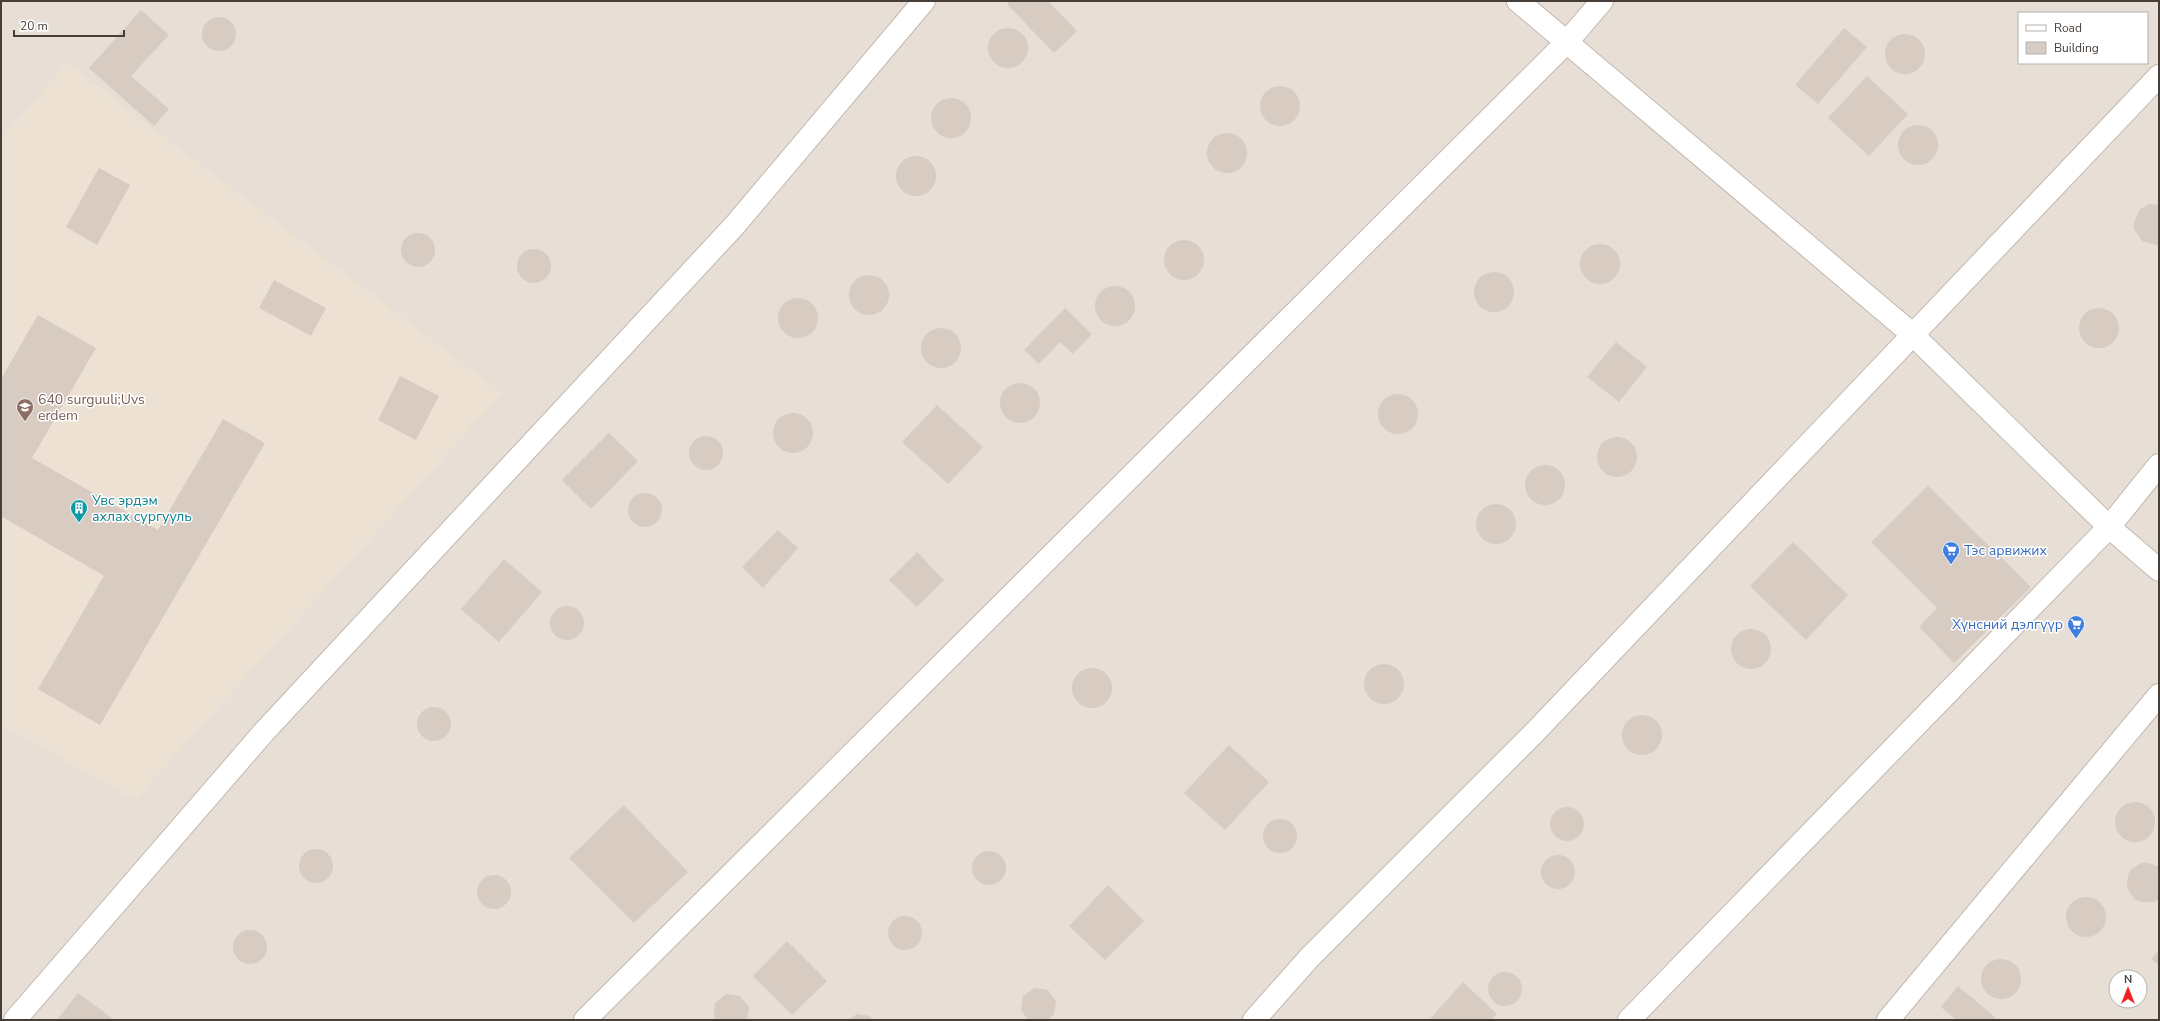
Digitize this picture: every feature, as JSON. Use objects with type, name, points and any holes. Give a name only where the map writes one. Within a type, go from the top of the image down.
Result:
[{"type":"street","points":[[15,1020],[264,733],[735,225],[924,1]]},
{"type":"street","points":[[1518,1],[1912,334],[2108,527],[2159,570]]},
{"type":"street","points":[[586,1020],[1566,42],[1602,1]]},
{"type":"street","points":[[1254,1020],[1310,957],[1535,732],[2159,76]]},
{"type":"street","points":[[1629,1020],[2108,527],[2159,465]]},
{"type":"street","points":[[1888,1020],[2159,695]]},
{"type":"shaded area","points":[[1,1],[2159,1],[2159,1020],[1,1020]]},
{"type":"shaded area","points":[[67,63],[502,393],[135,800],[1,725],[1,139]]},
{"type":"building","points":[[1010,1],[1048,1],[1077,31],[1054,53],[1007,4]]},
{"type":"building","points":[[141,10],[169,35],[131,76],[169,109],[154,126],[89,68]]},
{"type":"building","points":[[216,17],[222,17],[226,18],[233,24],[236,34],[235,41],[229,48],[222,51],[216,51],[212,50],[205,44],[202,37],[202,31],[203,27],[209,20]]},
{"type":"building","points":[[1012,28],[1019,31],[1025,37],[1028,48],[1027,56],[1019,65],[1012,68],[1004,68],[997,65],[989,56],[988,44],[991,37],[1000,29]]},
{"type":"building","points":[[1844,28],[1867,47],[1818,104],[1795,85]]},
{"type":"building","points":[[1909,34],[1916,37],[1922,43],[1925,54],[1924,62],[1916,71],[1909,74],[1901,74],[1894,71],[1886,62],[1885,50],[1888,43],[1897,35]]},
{"type":"building","points":[[1867,76],[1908,114],[1869,156],[1828,118]]},
{"type":"building","points":[[1284,86],[1291,89],[1297,95],[1300,106],[1299,114],[1291,123],[1284,126],[1276,126],[1269,123],[1261,114],[1260,102],[1263,95],[1272,87]]},
{"type":"building","points":[[955,98],[962,101],[968,107],[971,118],[970,126],[962,135],[955,138],[947,138],[940,135],[932,126],[931,114],[934,107],[943,99]]},
{"type":"building","points":[[1922,125],[1929,128],[1935,134],[1938,145],[1937,153],[1929,162],[1922,165],[1914,165],[1907,162],[1899,153],[1898,141],[1901,134],[1910,126]]},
{"type":"building","points":[[1231,133],[1238,136],[1244,142],[1247,153],[1246,161],[1238,170],[1231,173],[1223,173],[1216,170],[1208,161],[1207,149],[1210,142],[1219,134]]},
{"type":"building","points":[[920,156],[927,159],[933,165],[936,176],[935,184],[927,193],[920,196],[912,196],[905,193],[897,184],[896,172],[899,165],[908,157]]},
{"type":"building","points":[[99,168],[130,185],[97,245],[66,227]]},
{"type":"building","points":[[2149,204],[2159,205],[2159,244],[2156,245],[2142,241],[2134,229],[2134,223],[2139,210]]},
{"type":"building","points":[[415,233],[421,233],[425,234],[432,240],[435,250],[434,257],[428,264],[421,267],[415,267],[411,266],[404,260],[401,253],[401,247],[402,243],[408,236]]},
{"type":"building","points":[[1188,240],[1195,243],[1201,249],[1204,260],[1203,268],[1195,277],[1188,280],[1180,280],[1173,277],[1165,268],[1164,256],[1167,249],[1176,241]]},
{"type":"building","points":[[1604,244],[1611,247],[1617,253],[1620,264],[1619,272],[1611,281],[1604,284],[1596,284],[1589,281],[1581,272],[1580,260],[1583,253],[1592,245]]},
{"type":"building","points":[[531,249],[537,249],[541,250],[548,256],[551,266],[550,273],[544,280],[537,283],[531,283],[527,282],[520,276],[517,269],[517,263],[518,259],[524,252]]},
{"type":"building","points":[[1498,272],[1505,275],[1511,281],[1514,292],[1513,300],[1505,309],[1498,312],[1490,312],[1483,309],[1475,300],[1474,288],[1477,281],[1486,273]]},
{"type":"building","points":[[873,275],[880,278],[886,284],[889,295],[888,303],[880,312],[873,315],[865,315],[858,312],[850,303],[849,291],[852,284],[861,276]]},
{"type":"building","points":[[274,280],[326,308],[311,336],[259,308]]},
{"type":"building","points":[[1119,286],[1126,289],[1132,295],[1135,306],[1134,314],[1126,323],[1119,326],[1111,326],[1104,323],[1096,314],[1095,302],[1098,295],[1107,287]]},
{"type":"building","points":[[802,298],[809,301],[815,307],[818,318],[817,326],[809,335],[802,338],[794,338],[787,335],[779,326],[778,314],[781,307],[790,299]]},
{"type":"building","points":[[1065,308],[1092,334],[1073,354],[1060,342],[1039,364],[1024,350]]},
{"type":"building","points":[[2103,308],[2110,311],[2116,317],[2119,328],[2118,336],[2110,345],[2103,348],[2095,348],[2088,345],[2080,336],[2079,324],[2082,317],[2091,309]]},
{"type":"building","name":"Увс эрдэм ахлах сургууль","points":[[38,315],[96,348],[32,458],[158,530],[223,419],[265,443],[100,725],[38,689],[104,576],[1,516],[1,379]]},
{"type":"building","points":[[945,328],[952,331],[958,337],[961,348],[960,356],[952,365],[945,368],[937,368],[930,365],[922,356],[921,344],[924,337],[933,329]]},
{"type":"building","points":[[1616,342],[1647,367],[1619,402],[1587,377]]},
{"type":"building","points":[[400,376],[439,396],[416,440],[378,420]]},
{"type":"building","points":[[1024,383],[1031,386],[1037,392],[1040,403],[1039,411],[1031,420],[1024,423],[1016,423],[1009,420],[1001,411],[1000,399],[1003,392],[1012,384]]},
{"type":"building","points":[[1402,394],[1409,397],[1415,403],[1418,414],[1417,422],[1409,431],[1402,434],[1394,434],[1387,431],[1379,422],[1378,410],[1381,403],[1390,395]]},
{"type":"building","points":[[937,405],[983,447],[948,484],[902,442]]},
{"type":"building","points":[[797,413],[804,416],[810,422],[813,433],[812,441],[804,450],[797,453],[789,453],[782,450],[774,441],[773,429],[776,422],[785,414]]},
{"type":"building","points":[[609,433],[638,461],[591,509],[562,480]]},
{"type":"building","points":[[703,436],[709,436],[713,437],[720,443],[723,453],[722,460],[716,467],[709,470],[703,470],[699,469],[692,463],[689,456],[689,450],[690,446],[696,439]]},
{"type":"building","points":[[1621,437],[1628,440],[1634,446],[1637,457],[1636,465],[1628,474],[1621,477],[1613,477],[1606,474],[1598,465],[1597,453],[1600,446],[1609,438]]},
{"type":"building","points":[[1549,465],[1556,468],[1562,474],[1565,485],[1564,493],[1556,502],[1549,505],[1541,505],[1534,502],[1526,493],[1525,481],[1528,474],[1537,466]]},
{"type":"building","name":"Тэс арвижих","points":[[1928,486],[2031,587],[1954,663],[1919,627],[1937,608],[1871,542]]},
{"type":"building","points":[[648,493],[657,498],[661,503],[661,517],[657,522],[652,526],[642,527],[638,526],[629,517],[628,507],[629,503],[638,494]]},
{"type":"building","points":[[1500,504],[1507,507],[1513,513],[1516,524],[1515,532],[1507,541],[1500,544],[1492,544],[1485,541],[1477,532],[1476,520],[1479,513],[1488,505]]},
{"type":"building","points":[[778,530],[798,548],[763,588],[742,567]]},
{"type":"building","points":[[1793,542],[1848,595],[1806,640],[1750,586]]},
{"type":"building","points":[[917,552],[944,580],[917,607],[889,580]]},
{"type":"building","points":[[504,559],[542,592],[499,642],[461,609]]},
{"type":"building","points":[[564,606],[570,606],[574,607],[581,613],[584,623],[583,630],[577,637],[570,640],[564,640],[560,639],[553,633],[550,626],[550,620],[551,616],[557,609]]},
{"type":"building","points":[[1747,629],[1755,629],[1762,632],[1768,638],[1771,649],[1768,660],[1762,666],[1755,669],[1747,669],[1740,666],[1734,660],[1731,653],[1731,645],[1734,638],[1740,632]]},
{"type":"building","points":[[1388,664],[1395,667],[1401,673],[1404,684],[1403,692],[1395,701],[1388,704],[1380,704],[1373,701],[1365,692],[1364,680],[1367,673],[1376,665]]},
{"type":"building","points":[[1096,668],[1103,671],[1109,677],[1112,688],[1111,696],[1103,705],[1096,708],[1088,708],[1081,705],[1073,696],[1072,684],[1075,677],[1084,669]]},
{"type":"building","points":[[431,707],[437,707],[441,708],[448,714],[451,724],[450,731],[444,738],[437,741],[431,741],[427,740],[420,734],[417,727],[417,721],[418,717],[424,710]]},
{"type":"building","points":[[1646,715],[1653,718],[1659,724],[1662,735],[1661,743],[1653,752],[1646,755],[1638,755],[1631,752],[1623,743],[1622,731],[1625,724],[1634,716]]},
{"type":"building","points":[[1229,745],[1269,782],[1225,830],[1184,793]]},
{"type":"building","points":[[2139,802],[2146,805],[2152,811],[2155,822],[2154,830],[2146,839],[2139,842],[2131,842],[2124,839],[2116,830],[2115,818],[2118,811],[2127,803]]},
{"type":"building","points":[[624,805],[688,872],[634,923],[569,858]]},
{"type":"building","points":[[1564,807],[1570,807],[1574,808],[1581,814],[1584,824],[1583,831],[1577,838],[1570,841],[1564,841],[1560,840],[1553,834],[1550,827],[1550,821],[1551,817],[1557,810]]},
{"type":"building","points":[[1283,819],[1292,824],[1296,829],[1296,843],[1292,848],[1287,852],[1277,853],[1273,852],[1264,843],[1263,833],[1264,829],[1273,820]]},
{"type":"building","points":[[313,849],[319,849],[323,850],[330,856],[333,866],[332,873],[326,880],[319,883],[313,883],[309,882],[302,876],[299,869],[299,863],[300,859],[306,852]]},
{"type":"building","points":[[986,851],[992,851],[996,852],[1003,858],[1006,868],[1005,875],[999,882],[992,885],[986,885],[982,884],[975,878],[972,871],[972,865],[973,861],[979,854]]},
{"type":"building","points":[[1555,855],[1561,855],[1565,856],[1572,862],[1575,872],[1574,879],[1568,886],[1561,889],[1555,889],[1551,888],[1544,882],[1541,875],[1541,869],[1542,865],[1548,858]]},
{"type":"building","points":[[2142,863],[2148,863],[2159,867],[2159,899],[2155,902],[2141,902],[2135,900],[2127,888],[2128,875],[2131,869]]},
{"type":"building","points":[[491,875],[497,875],[501,876],[508,882],[511,892],[510,899],[504,906],[497,909],[491,909],[487,908],[480,902],[477,895],[477,889],[478,885],[484,878]]},
{"type":"building","points":[[1108,885],[1144,921],[1105,960],[1069,926]]},
{"type":"building","points":[[2090,897],[2097,900],[2103,906],[2106,917],[2105,925],[2097,934],[2090,937],[2082,937],[2075,934],[2067,925],[2066,913],[2069,906],[2078,898]]},
{"type":"building","points":[[902,916],[908,916],[912,917],[919,923],[922,933],[921,940],[915,947],[908,950],[902,950],[898,949],[891,943],[888,936],[888,930],[889,926],[895,919]]},
{"type":"building","points":[[247,930],[253,930],[257,931],[264,937],[267,947],[266,954],[260,961],[253,964],[247,964],[243,963],[236,957],[233,950],[233,944],[234,940],[240,933]]},
{"type":"building","points":[[787,941],[827,981],[792,1015],[753,976]]},
{"type":"building","points":[[2159,950],[2159,965],[2151,959]]},
{"type":"building","points":[[2005,959],[2012,962],[2018,968],[2021,979],[2020,987],[2012,996],[2005,999],[1997,999],[1990,996],[1982,987],[1981,975],[1984,968],[1993,960]]},
{"type":"building","points":[[1502,972],[1508,972],[1512,973],[1519,979],[1522,989],[1521,996],[1515,1003],[1508,1006],[1502,1006],[1498,1005],[1491,999],[1488,992],[1488,986],[1489,982],[1495,975]]},
{"type":"building","points":[[1463,982],[1497,1014],[1491,1020],[1429,1020]]},
{"type":"building","points":[[1958,986],[1996,1018],[1995,1020],[1956,1020],[1941,1007]]},
{"type":"building","points":[[1034,988],[1048,990],[1056,1001],[1054,1015],[1047,1020],[1028,1020],[1021,1010],[1023,996]]},
{"type":"building","points":[[78,993],[112,1018],[110,1020],[57,1020]]},
{"type":"building","points":[[726,994],[740,996],[749,1007],[747,1020],[716,1020],[714,1016],[715,1003]]},
{"type":"building","points":[[857,1014],[870,1016],[874,1020],[848,1020]]},
{"type":"place","name":"640 surguuli;Uvs erdem","points":[[25,422]]},
{"type":"place","name":"Увс эрдэм ахлах сургууль","points":[[79,523]]},
{"type":"place","name":"Тэс арвижих","points":[[1951,565]]},
{"type":"place","name":"Хүнсний дэлгүүр","points":[[2076,639]]}]
